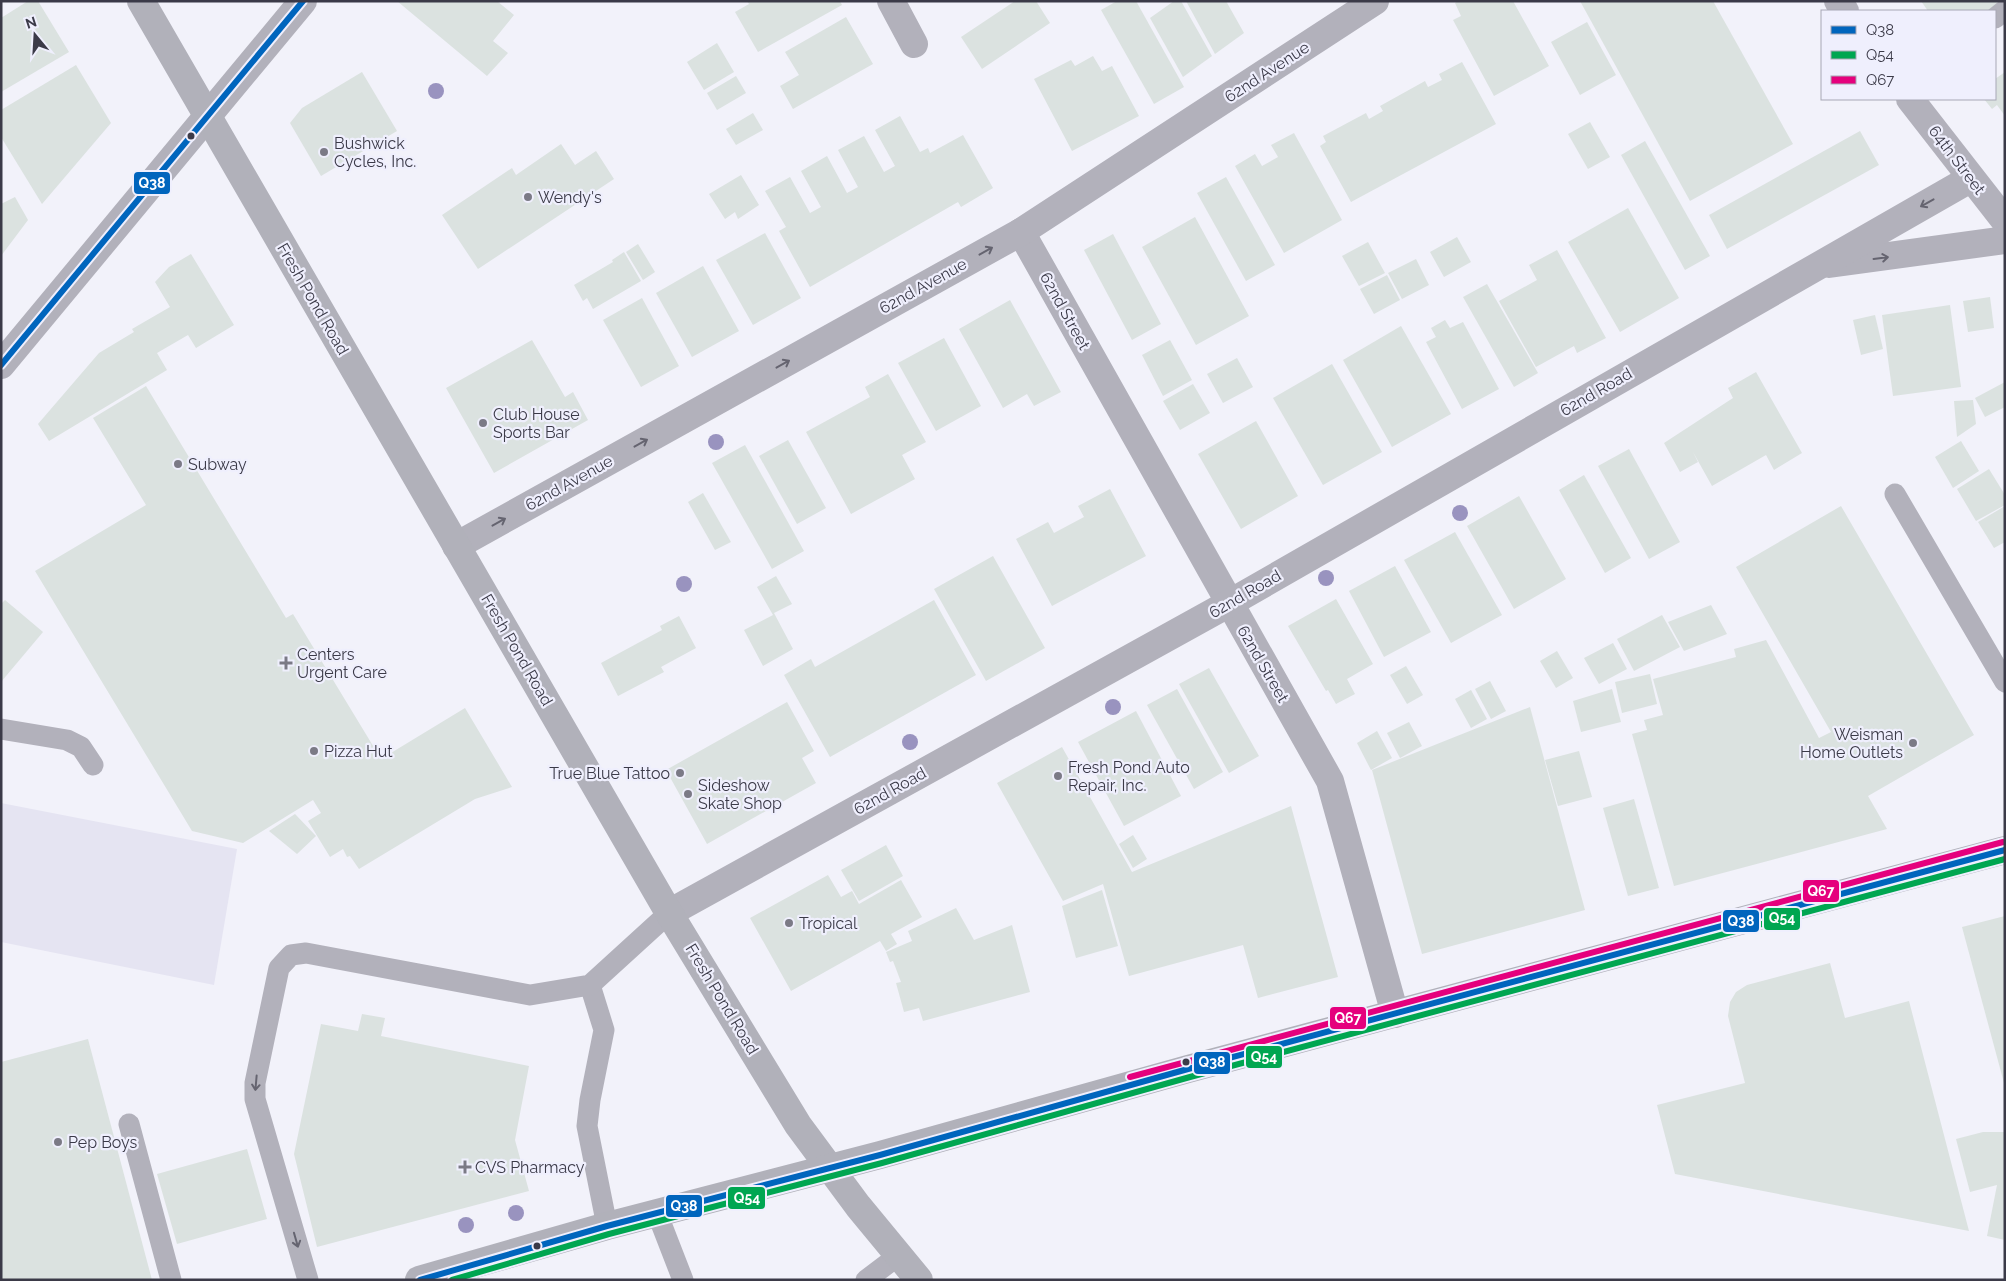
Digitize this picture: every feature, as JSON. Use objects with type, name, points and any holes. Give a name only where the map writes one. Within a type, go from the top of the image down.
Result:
[{"type":"main road","name":"Fresh Pond Road","points":[[141,1],[669,913],[798,1125],[858,1206],[919,1280]]},
{"type":"main road","points":[[419,1280],[608,1226],[2005,850]]},
{"type":"street","points":[[1,365],[303,1]]},
{"type":"street","points":[[891,1],[914,44]]},
{"type":"street","name":"62nd Avenue","points":[[456,546],[1021,232],[1375,1]]},
{"type":"street","name":"64th Street","points":[[1911,100],[1970,179],[2005,221]]},
{"type":"street","name":"62nd Road","points":[[669,913],[1228,604],[1815,266],[1970,179]]},
{"type":"street","name":"62nd Street","points":[[1021,232],[1228,604],[1330,782],[1395,1014]]},
{"type":"street","name":"62nd Road","points":[[1815,266],[2005,240]]},
{"type":"lane","points":[[1896,494],[2005,682]]},
{"type":"lane","points":[[1,729],[67,740],[81,747],[93,765]]},
{"type":"lane","points":[[308,1280],[255,1099],[255,1083],[279,968],[291,955],[306,953],[530,994],[590,984],[669,913]]},
{"type":"lane","points":[[590,984],[604,1030],[590,1100],[587,1126],[608,1226]]},
{"type":"lane","points":[[129,1124],[171,1280]]},
{"type":"lane","points":[[657,1213],[682,1280]]},
{"type":"lane","points":[[866,1280],[899,1255]]},
{"type":"shaded area","points":[[1,803],[237,849],[214,985],[1,942]]},
{"type":"building","points":[[28,1],[38,1],[69,52],[1,92],[1,18]]},
{"type":"building","points":[[397,1],[497,1],[514,15],[493,41],[508,53],[487,76]]},
{"type":"building","points":[[747,1],[840,1],[842,5],[758,52],[735,12],[749,4]]},
{"type":"building","points":[[1015,1],[1036,1],[1050,23],[982,69],[961,37]]},
{"type":"building","points":[[1117,1],[1136,1],[1184,87],[1154,104],[1101,10]]},
{"type":"building","points":[[1174,1],[1181,1],[1212,56],[1183,77],[1150,18]]},
{"type":"building","points":[[1186,1],[1226,1],[1244,33],[1215,54]]},
{"type":"building","points":[[1458,1],[1513,1],[1549,66],[1494,96],[1453,20],[1461,16],[1455,3]]},
{"type":"building","points":[[1580,1],[1713,1],[1793,144],[1690,201]]},
{"type":"building","points":[[1921,1],[2005,1],[1996,10],[1927,10]]},
{"type":"building","points":[[846,17],[873,64],[793,109],[780,86],[799,75],[785,52]]},
{"type":"building","points":[[1587,22],[1616,75],[1580,95],[1551,42]]},
{"type":"building","points":[[717,43],[734,72],[704,90],[687,62]]},
{"type":"building","points":[[1093,56],[1102,71],[1112,66],[1139,116],[1072,151],[1034,79],[1071,60],[1075,66]]},
{"type":"building","points":[[1462,62],[1496,124],[1351,202],[1320,146],[1326,142],[1323,136],[1366,113],[1369,119],[1383,111],[1380,106],[1425,81],[1428,87],[1442,80],[1439,74]]},
{"type":"building","points":[[76,65],[111,123],[42,204],[1,137],[1,110]]},
{"type":"building","points":[[362,72],[397,131],[321,176],[290,123],[302,108]]},
{"type":"building","points":[[2005,72],[2005,116],[1997,105],[1992,109],[1985,100],[1996,100],[1996,78]]},
{"type":"building","points":[[736,76],[746,93],[717,110],[707,93]]},
{"type":"building","points":[[753,113],[763,130],[736,145],[726,129]]},
{"type":"building","points":[[900,116],[920,152],[928,148],[930,153],[963,135],[993,188],[961,207],[958,202],[810,287],[779,231],[786,227],[765,191],[790,177],[810,213],[821,207],[801,171],[827,156],[847,193],[858,187],[838,150],[864,136],[884,172],[895,166],[875,130]]},
{"type":"building","points":[[1590,122],[1610,157],[1588,169],[1568,134]]},
{"type":"building","points":[[1860,131],[1879,165],[1727,249],[1709,215]]},
{"type":"building","points":[[1294,133],[1342,220],[1284,253],[1235,166],[1255,154],[1262,166],[1278,157],[1271,145]]},
{"type":"building","points":[[1645,141],[1710,256],[1685,270],[1621,155]]},
{"type":"building","name":"Wendy's","points":[[561,144],[575,165],[596,151],[614,179],[478,269],[442,215],[512,168],[516,175]]},
{"type":"building","points":[[741,175],[759,205],[738,219],[735,212],[725,219],[709,194]]},
{"type":"building","points":[[1226,177],[1275,265],[1246,281],[1197,193]]},
{"type":"building","points":[[15,197],[28,220],[1,256],[1,204]]},
{"type":"building","points":[[1628,208],[1679,298],[1620,332],[1568,242]]},
{"type":"building","points":[[1195,217],[1249,316],[1196,345],[1142,247]]},
{"type":"building","points":[[765,233],[801,298],[753,325],[716,260]]},
{"type":"building","points":[[1113,234],[1161,324],[1132,340],[1084,250]]},
{"type":"building","points":[[1457,237],[1471,262],[1444,277],[1430,252]]},
{"type":"building","points":[[1368,242],[1385,273],[1359,286],[1342,256]]},
{"type":"building","points":[[638,244],[655,272],[643,280],[626,252]]},
{"type":"building","points":[[1557,250],[1606,338],[1577,353],[1574,346],[1536,367],[1499,301],[1537,280],[1529,265]]},
{"type":"building","points":[[624,252],[641,281],[593,309],[587,298],[583,301],[574,285],[613,262],[612,260]]},
{"type":"building","points":[[191,254],[234,325],[196,348],[188,335],[157,353],[167,370],[49,441],[38,424],[99,353],[134,332],[132,329],[170,307],[155,282],[169,267]]},
{"type":"building","points":[[1416,259],[1429,285],[1402,299],[1388,273]]},
{"type":"building","points":[[703,266],[739,331],[692,357],[656,293]]},
{"type":"building","points":[[1387,275],[1400,300],[1374,314],[1360,289]]},
{"type":"building","points":[[1487,284],[1538,373],[1514,387],[1463,297]]},
{"type":"building","points":[[1990,297],[1994,328],[1968,332],[1963,301]]},
{"type":"building","points":[[642,298],[679,366],[641,387],[603,320]]},
{"type":"building","points":[[1010,300],[1061,392],[1034,406],[1027,394],[1003,408],[959,329]]},
{"type":"building","points":[[1950,305],[1961,387],[1893,396],[1882,315]]},
{"type":"building","points":[[1875,315],[1883,349],[1861,355],[1853,320]]},
{"type":"building","points":[[1445,320],[1450,328],[1463,322],[1499,389],[1462,409],[1426,342],[1436,337],[1431,328]]},
{"type":"building","points":[[1401,326],[1451,414],[1392,447],[1343,360]]},
{"type":"building","points":[[944,338],[981,406],[936,431],[898,363]]},
{"type":"building","points":[[532,340],[565,397],[573,392],[588,420],[494,473],[446,388]]},
{"type":"building","points":[[1170,340],[1192,380],[1163,396],[1142,355]]},
{"type":"building","points":[[1237,358],[1253,387],[1223,403],[1207,374]]},
{"type":"building","points":[[1332,364],[1382,452],[1323,485],[1273,398]]},
{"type":"building","points":[[1756,372],[1802,453],[1774,470],[1766,455],[1712,486],[1693,452],[1698,462],[1680,472],[1664,443],[1733,398],[1728,388]]},
{"type":"building","points":[[888,374],[926,442],[902,455],[915,479],[851,514],[806,432],[870,397],[865,387]]},
{"type":"building","points":[[2005,382],[2005,407],[1985,417],[1975,398]]},
{"type":"building","points":[[1193,384],[1210,413],[1180,430],[1163,401]]},
{"type":"building","points":[[146,386],[286,618],[293,614],[381,759],[465,708],[512,787],[475,799],[359,869],[350,856],[347,857],[343,849],[330,857],[308,821],[321,813],[313,800],[243,843],[192,831],[35,571],[146,505],[93,418]]},
{"type":"building","points":[[1973,400],[1976,424],[1957,437],[1954,401]]},
{"type":"building","points":[[1256,421],[1298,496],[1241,529],[1198,454]]},
{"type":"building","points":[[788,440],[826,508],[797,524],[759,456]]},
{"type":"building","points":[[1961,441],[1979,471],[1953,488],[1935,457]]},
{"type":"building","points":[[745,445],[804,551],[772,569],[712,463]]},
{"type":"building","points":[[1629,449],[1680,542],[1649,559],[1598,466]]},
{"type":"building","points":[[1989,469],[2005,495],[2005,505],[1976,521],[1957,489]]},
{"type":"building","points":[[1584,475],[1631,558],[1605,573],[1559,490]]},
{"type":"building","points":[[1110,489],[1146,556],[1052,606],[1016,539],[1048,522],[1054,533],[1084,517],[1078,506]]},
{"type":"building","points":[[703,493],[731,542],[715,550],[688,502]]},
{"type":"building","points":[[1519,496],[1566,579],[1514,609],[1467,526]]},
{"type":"building","points":[[1841,506],[1974,735],[1868,796],[1887,829],[1674,886],[1632,734],[1647,730],[1644,720],[1663,715],[1653,679],[1736,657],[1734,649],[1766,640],[1819,738],[1831,732],[1736,567]]},
{"type":"building","points":[[2005,506],[2005,542],[1994,548],[1978,522]]},
{"type":"building","points":[[1455,532],[1502,615],[1451,643],[1404,560]]},
{"type":"building","points":[[993,556],[1045,648],[986,681],[934,589]]},
{"type":"building","points":[[1395,566],[1431,632],[1384,657],[1349,591]]},
{"type":"building","points":[[776,576],[792,604],[774,613],[793,649],[763,666],[744,630],[773,615],[757,587]]},
{"type":"building","points":[[1336,599],[1373,664],[1347,679],[1355,694],[1336,704],[1328,690],[1326,691],[1288,626]]},
{"type":"building","points":[[5,600],[43,632],[1,682],[1,604]]},
{"type":"building","points":[[934,600],[976,675],[830,757],[784,675],[811,659],[815,667]]},
{"type":"building","points":[[1711,605],[1727,634],[1684,651],[1668,622]]},
{"type":"building","points":[[1662,615],[1680,647],[1634,671],[1617,639]]},
{"type":"building","points":[[679,616],[696,648],[661,667],[664,672],[618,696],[601,663],[662,630],[660,626]]},
{"type":"building","points":[[1613,643],[1627,669],[1599,684],[1584,658]]},
{"type":"building","points":[[1557,651],[1573,678],[1556,688],[1540,661]]},
{"type":"building","points":[[1406,666],[1423,695],[1407,704],[1390,675]]},
{"type":"building","points":[[1209,668],[1259,756],[1229,773],[1179,684]]},
{"type":"building","points":[[1650,674],[1657,704],[1622,713],[1615,682]]},
{"type":"building","points":[[1490,681],[1506,711],[1491,719],[1475,689]]},
{"type":"building","points":[[1177,689],[1223,772],[1194,789],[1147,705]]},
{"type":"building","points":[[1612,689],[1621,722],[1581,732],[1573,701]]},
{"type":"building","points":[[1471,690],[1487,719],[1471,728],[1455,699]]},
{"type":"building","points":[[787,702],[814,751],[802,758],[816,783],[707,844],[666,770]]},
{"type":"building","points":[[1530,707],[1585,910],[1422,954],[1372,770]]},
{"type":"building","points":[[1136,711],[1181,796],[1124,826],[1078,742]]},
{"type":"building","points":[[1409,722],[1422,746],[1400,758],[1387,733]]},
{"type":"building","points":[[1377,731],[1392,758],[1371,770],[1357,743]]},
{"type":"building","points":[[1062,747],[1132,872],[1291,806],[1338,977],[1258,998],[1243,945],[1129,976],[1103,884],[1063,901],[997,783]]},
{"type":"building","points":[[1579,751],[1592,797],[1558,806],[1545,760]]},
{"type":"building","points":[[1634,799],[1659,888],[1628,896],[1603,808]]},
{"type":"building","points":[[295,814],[316,836],[297,854],[269,831]]},
{"type":"building","points":[[1133,835],[1147,859],[1133,868],[1119,844]]},
{"type":"building","points":[[886,845],[903,876],[859,901],[841,870]]},
{"type":"building","points":[[828,875],[841,897],[852,891],[859,904],[901,880],[922,917],[891,934],[897,944],[886,951],[880,941],[791,991],[750,918]]},
{"type":"building","points":[[1102,890],[1118,946],[1076,958],[1062,906]]},
{"type":"building","points":[[956,908],[974,940],[1012,925],[1030,992],[923,1021],[919,1008],[904,1012],[896,983],[901,982],[893,961],[890,962],[886,952],[912,941],[908,931]]},
{"type":"building","points":[[2005,916],[2005,1083],[2004,1083],[1962,927]]},
{"type":"building","points":[[1830,963],[1845,1018],[1909,1001],[1969,1231],[1675,1174],[1657,1105],[1745,1083],[1728,1016],[1730,1002],[1736,992],[1747,985]]},
{"type":"building","points":[[362,1014],[385,1018],[381,1036],[529,1066],[515,1140],[529,1191],[317,1247],[294,1154],[321,1024],[358,1031]]},
{"type":"building","name":"Pep Boys","points":[[88,1039],[152,1280],[1,1280],[1,1062]]},
{"type":"building","points":[[1983,1132],[2005,1132],[2005,1240],[1987,1236],[1997,1185],[1970,1192],[1956,1139]]},
{"type":"building","points":[[247,1149],[267,1219],[177,1244],[157,1174]]},
{"type":"transit line","name":"Q38","points":[[1,365],[303,1]]},
{"type":"transit line","name":"Q67","points":[[1130,1077],[2003,842]]},
{"type":"transit line","name":"Q38","points":[[420,1280],[607,1226],[880,1155],[1188,1069],[2005,850]]},
{"type":"transit line","name":"Q54","points":[[452,1280],[609,1234],[882,1163],[1190,1077],[2005,859]]},
{"type":"place","name":"Bushwick Cycles, Inc.","points":[[324,152]]},
{"type":"place","name":"Wendy's","points":[[528,197]]},
{"type":"place","name":"Club House Sports Bar","points":[[483,423]]},
{"type":"place","name":"Subway","points":[[178,464]]},
{"type":"place","name":"Centers Urgent Care","points":[[286,663]]},
{"type":"place","name":"Weisman Home Outlets","points":[[1913,743]]},
{"type":"place","name":"Pizza Hut","points":[[314,751]]},
{"type":"place","name":"True Blue Tattoo","points":[[680,773]]},
{"type":"place","name":"Fresh Pond Auto Repair, Inc.","points":[[1058,776]]},
{"type":"place","name":"Sideshow Skate Shop","points":[[688,794]]},
{"type":"place","name":"Tropical","points":[[789,923]]},
{"type":"place","name":"Pep Boys","points":[[58,1142]]},
{"type":"place","name":"CVS Pharmacy","points":[[465,1167]]}]
